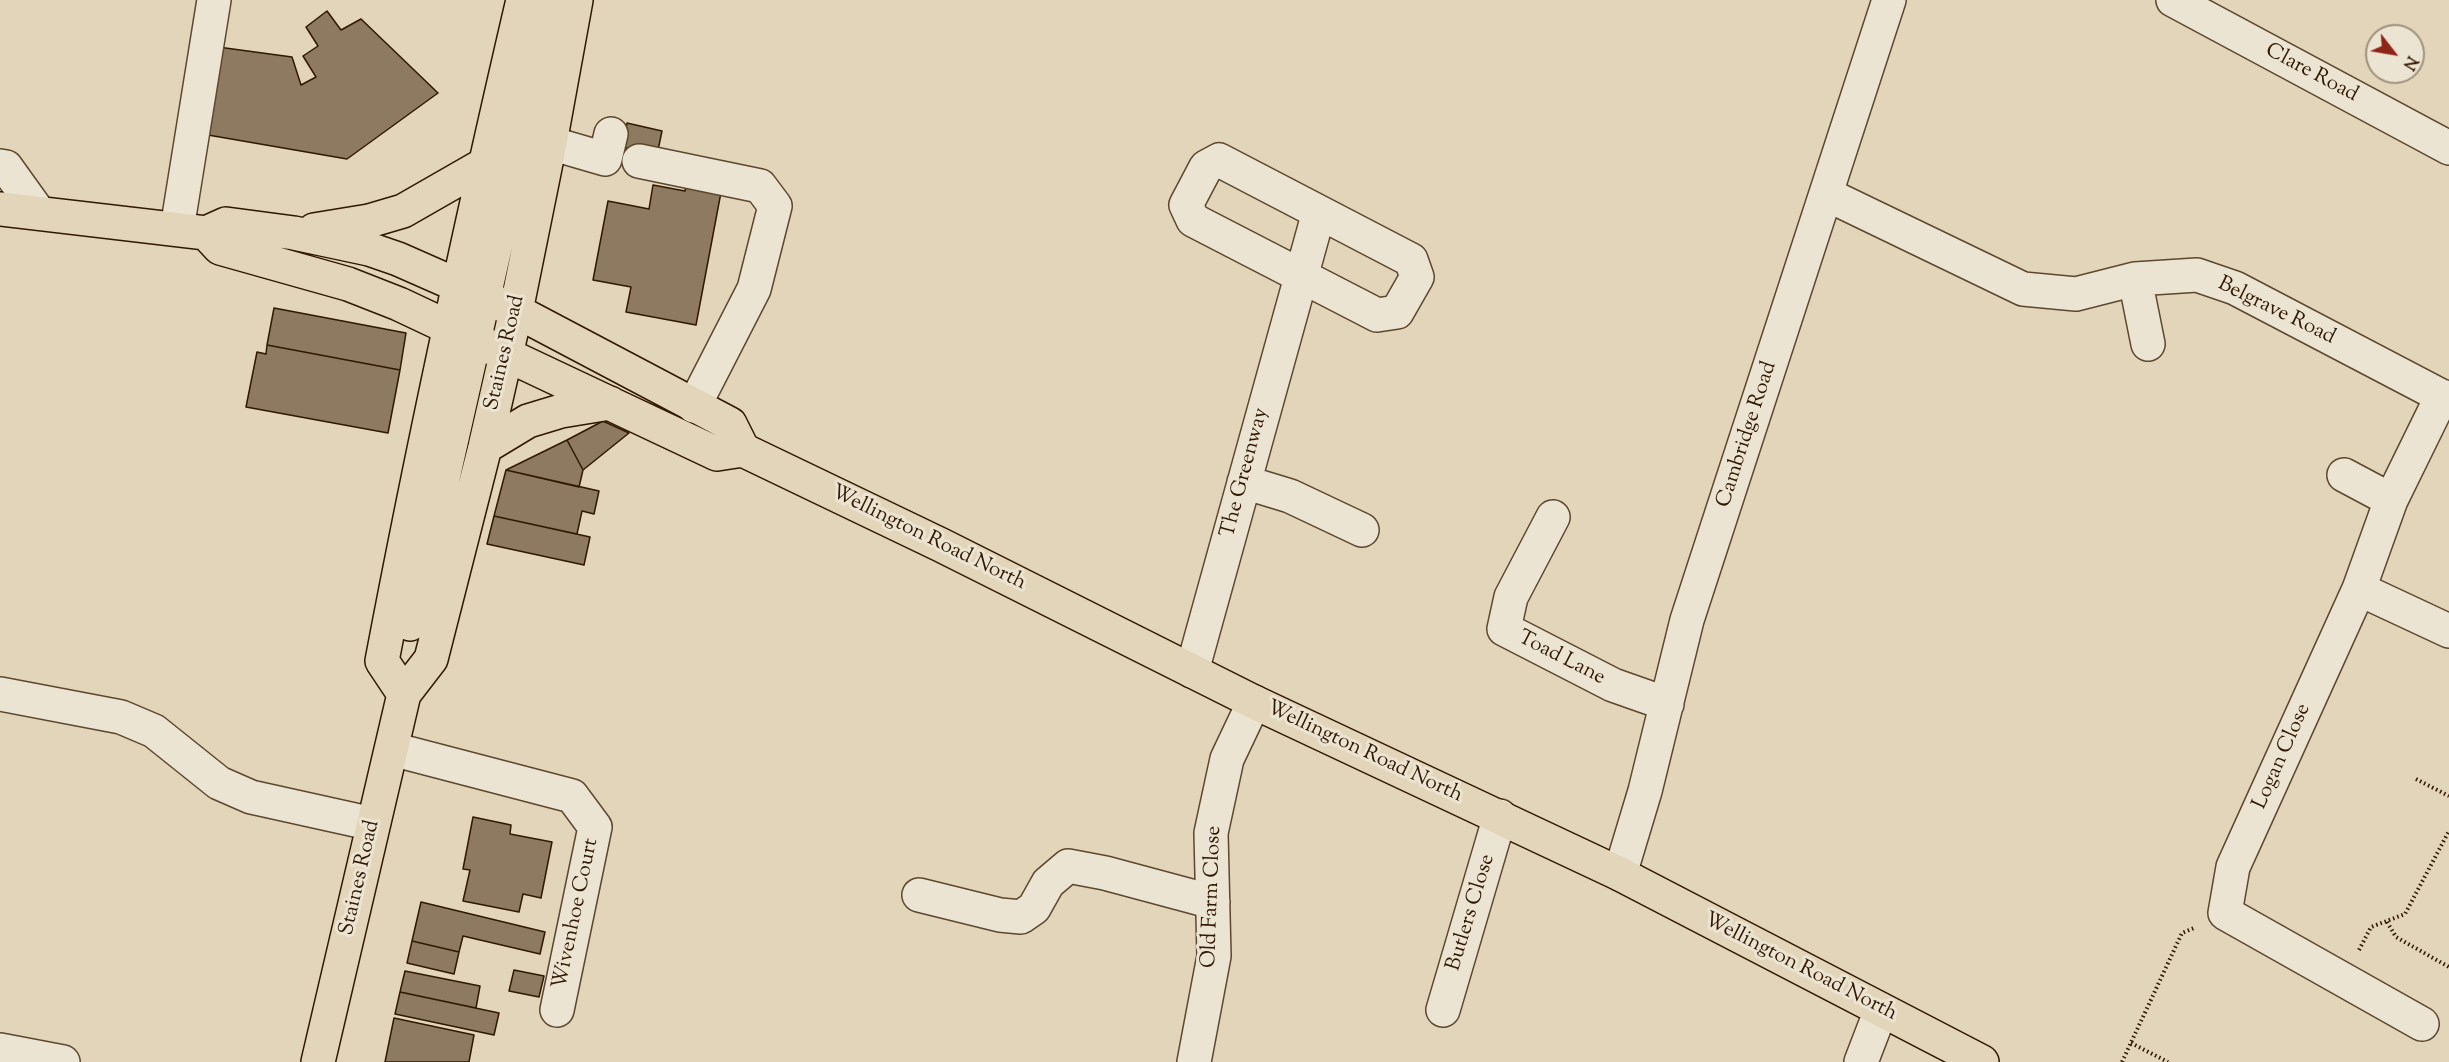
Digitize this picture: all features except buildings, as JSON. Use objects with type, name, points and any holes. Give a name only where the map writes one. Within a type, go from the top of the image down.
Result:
[{"type":"main road","points":[[472,291],[485,164],[523,0]]},
{"type":"main road","points":[[397,684],[472,291],[551,0]]},
{"type":"main road","name":"Staines Road","points":[[318,1062],[392,749],[397,684],[431,659],[485,447],[516,311],[576,0]]},
{"type":"main road","points":[[294,233],[369,221],[403,211],[485,164]]},
{"type":"main road","points":[[0,210],[191,231],[226,224],[294,233],[369,249],[516,311],[730,424],[743,450],[717,454],[463,333],[357,287],[220,248],[191,231]]},
{"type":"main road","points":[[485,447],[528,421],[561,411],[610,403]]},
{"type":"main road","name":"Wellington Road North","points":[[743,450],[941,545],[1254,702],[1620,874],[1982,1062]]},
{"type":"street","points":[[191,231],[214,0]]},
{"type":"street","name":"Cambridge Road","points":[[1620,874],[1645,791],[1687,620],[1889,0]]},
{"type":"street","name":"Clare Road","points":[[2173,0],[2449,148]]},
{"type":"street","points":[[550,143],[605,159],[612,134]]},
{"type":"street","points":[[1219,160],[1319,212],[1411,260],[1417,277],[1397,312],[1377,315],[1301,276],[1193,220],[1186,205],[1206,167],[1219,160]]},
{"type":"street","points":[[639,161],[760,186],[775,206],[754,289],[694,406]]},
{"type":"street","points":[[0,166],[6,167],[39,213]]},
{"type":"street","name":"Belgrave Road","points":[[1826,194],[2023,289],[2076,294],[2134,279],[2197,275],[2235,288],[2445,398]]},
{"type":"street","name":"The Greenway","points":[[1192,671],[1319,212]]},
{"type":"street","points":[[2134,279],[2148,344]]},
{"type":"street","name":"Logan Close","points":[[2225,914],[2234,867],[2359,589],[2391,500],[2445,398]]},
{"type":"street","points":[[2344,475],[2391,500]]},
{"type":"street","points":[[1244,483],[1290,496],[1362,530]]},
{"type":"street","name":"Toad Lane","points":[[1553,517],[1511,597],[1503,629],[1613,685],[1667,704]]},
{"type":"street","points":[[2359,589],[2449,631]]},
{"type":"street","points":[[0,694],[121,717],[154,731],[219,783],[251,797],[374,824]]},
{"type":"street","name":"Old Farm Close","points":[[1194,1062],[1214,956],[1211,833],[1227,759],[1254,702]]},
{"type":"street","name":"Wivenhoe Court","points":[[392,749],[572,796],[595,827],[557,1010]]},
{"type":"street","name":"Butlers Close","points":[[1443,1010],[1500,816]]},
{"type":"street","points":[[919,895],[1000,915],[1021,917],[1035,908],[1048,883],[1068,866],[1105,873],[1213,902]]},
{"type":"street","points":[[2225,914],[2422,1024]]},
{"type":"street","points":[[1861,1062],[1881,1010]]},
{"type":"street","points":[[0,1050],[63,1062]]},
{"type":"path","points":[[2416,779],[2449,796]]},
{"type":"path","points":[[2343,980],[2371,927],[2405,914],[2449,833]]},
{"type":"path","points":[[2122,1062],[2182,933],[2225,914]]},
{"type":"path","points":[[2387,922],[2396,937],[2449,967]]},
{"type":"path","points":[[2131,1043],[2168,1062]]}]
